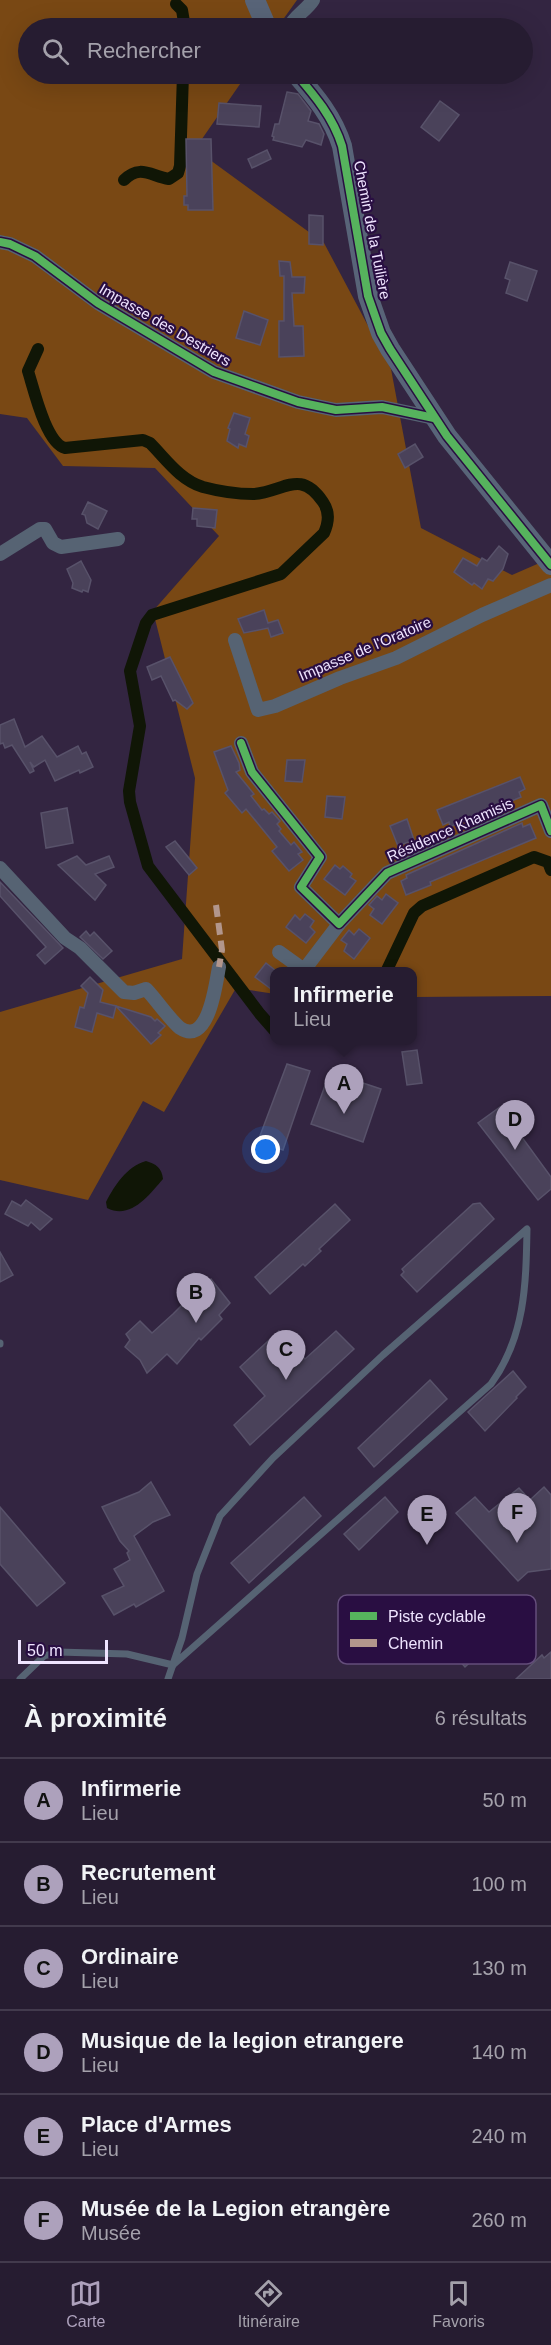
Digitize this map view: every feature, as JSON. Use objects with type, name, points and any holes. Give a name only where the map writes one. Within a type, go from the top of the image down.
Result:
[{"type":"street","points":[[255,0],[263,18]]},
{"type":"street","points":[[295,18],[314,0]]},
{"type":"street","name":"Chemin de la Tuilière","points":[[304,84],[324,108],[337,130],[342,146],[368,296],[390,350],[434,418],[551,565]]},
{"type":"street","name":"Impasse des Destriers","points":[[0,242],[10,244],[35,256],[98,303],[214,372],[298,402],[336,410],[382,407],[434,418]]},
{"type":"street","points":[[0,554],[40,529],[45,529],[53,543],[61,548],[117,539]]},
{"type":"street","name":"Impasse de l'Oratoire","points":[[235,639],[258,710],[275,706],[340,678],[396,658],[482,615],[551,585]]},
{"type":"street","points":[[241,743],[252,772],[320,857],[301,887],[339,924],[306,967]]},
{"type":"street","name":"Résidence Khamisis","points":[[339,924],[387,873],[531,809],[541,805],[551,831]]},
{"type":"street","points":[[0,868],[65,938],[80,948],[124,992],[134,993],[146,989],[181,1028],[191,1031],[201,1026],[211,1008],[219,967]]},
{"type":"street","points":[[279,952],[300,967]]},
{"type":"lane","points":[[168,1679],[182,1638],[197,1574],[220,1516],[281,1450],[383,1355],[527,1229],[526,1275],[517,1332],[505,1364],[490,1384],[173,1665]]},
{"type":"lane","points":[[20,1679],[44,1656],[58,1652],[127,1654],[173,1665]]},
{"type":"shaded area","points":[[0,0],[297,0],[284,18],[18,18],[18,84],[240,84],[195,149],[324,243],[391,369],[421,528],[512,575],[551,558],[551,996],[417,997],[417,967],[270,967],[270,993],[236,988],[164,1112],[143,1101],[88,1200],[0,1180],[0,1012],[182,959],[195,778],[153,611],[219,536],[155,468],[63,466],[27,418],[0,414]]},
{"type":"shaded area","points":[[146,1161],[158,1167],[163,1179],[139,1204],[132,1208],[116,1211],[107,1208],[106,1202],[122,1177]]},
{"type":"building","points":[[287,92],[298,94],[311,111],[308,121],[319,124],[324,134],[321,145],[306,140],[302,147],[273,140],[275,124],[279,124]]},
{"type":"building","points":[[440,101],[459,115],[439,141],[421,127]]},
{"type":"building","points":[[219,103],[261,106],[259,127],[217,124]]},
{"type":"building","points":[[186,139],[211,139],[213,210],[188,210],[188,205],[184,205],[184,196],[187,196]]},
{"type":"building","points":[[267,150],[271,159],[252,168],[248,159]]},
{"type":"building","points":[[309,215],[323,216],[323,245],[309,244]]},
{"type":"building","points":[[279,261],[290,262],[292,277],[305,277],[304,293],[292,293],[294,326],[303,326],[304,356],[279,357],[279,321],[284,321],[284,276],[280,276]]},
{"type":"building","points":[[510,262],[537,271],[527,301],[506,293],[510,280],[505,278]]},
{"type":"building","points":[[244,311],[268,320],[260,345],[236,338]]},
{"type":"building","points":[[234,413],[250,418],[245,434],[249,436],[246,447],[239,444],[238,448],[227,441],[230,429],[228,428]]},
{"type":"building","points":[[415,444],[423,457],[405,468],[398,454]]},
{"type":"building","points":[[88,502],[107,511],[98,529],[87,523],[85,515],[82,514]]},
{"type":"building","points":[[193,508],[217,510],[215,528],[197,526],[197,519],[192,519]]},
{"type":"building","points":[[499,546],[508,554],[503,569],[493,581],[488,579],[482,589],[454,572],[463,558],[477,566],[482,558],[487,561]]},
{"type":"building","points":[[81,561],[91,580],[88,592],[72,588],[73,583],[67,569]]},
{"type":"building","points":[[264,610],[268,623],[278,620],[283,633],[271,637],[268,628],[244,633],[238,619]]},
{"type":"building","points":[[170,657],[193,703],[187,709],[175,700],[173,701],[161,676],[152,680],[147,667]]},
{"type":"building","points":[[14,719],[25,747],[42,736],[57,757],[78,746],[82,754],[86,752],[93,767],[80,773],[79,770],[55,781],[45,760],[34,767],[30,762],[34,771],[30,773],[12,745],[5,748],[3,743],[0,744],[0,725]]},
{"type":"building","points":[[231,746],[239,763],[240,770],[236,772],[254,794],[251,796],[262,810],[264,809],[269,814],[272,812],[280,821],[277,824],[281,829],[279,831],[291,845],[294,842],[302,852],[298,854],[303,860],[289,871],[272,851],[277,847],[246,809],[242,813],[225,793],[228,790],[214,752]]},
{"type":"building","points":[[287,760],[305,760],[302,782],[285,781]]},
{"type":"building","points":[[520,777],[525,789],[519,792],[521,797],[450,827],[449,822],[443,825],[437,810]]},
{"type":"building","points":[[327,796],[345,797],[342,819],[325,817]]},
{"type":"building","points":[[67,808],[73,843],[46,848],[41,813]]},
{"type":"building","points":[[407,819],[414,840],[398,846],[390,826]]},
{"type":"building","points":[[522,823],[523,827],[530,824],[536,838],[430,882],[431,885],[406,895],[401,881],[407,878],[406,875]]},
{"type":"building","points":[[175,841],[197,868],[189,875],[166,847]]},
{"type":"building","points":[[77,856],[86,865],[109,856],[114,867],[95,874],[106,885],[95,900],[58,865]]},
{"type":"building","points":[[335,865],[340,869],[343,866],[352,874],[350,877],[356,881],[345,895],[324,879]]},
{"type":"building","points":[[0,882],[63,948],[45,964],[37,955],[46,947],[0,896]]},
{"type":"building","points":[[386,894],[398,903],[382,924],[370,915],[374,909],[369,905],[377,896],[382,900]]},
{"type":"building","points":[[305,914],[314,921],[310,927],[315,932],[306,943],[286,927],[295,915],[300,920]]},
{"type":"building","points":[[359,929],[370,938],[354,959],[344,951],[347,944],[341,940],[349,930],[354,935]]},
{"type":"building","points":[[86,931],[90,936],[94,932],[112,951],[103,959],[80,937]]},
{"type":"building","points":[[266,963],[271,967],[270,988],[255,977]]},
{"type":"building","points":[[90,977],[103,990],[100,1002],[116,1006],[113,1018],[97,1013],[92,1032],[75,1027],[80,1007],[84,1008],[88,993],[81,986]]},
{"type":"building","points":[[116,1006],[151,1017],[155,1021],[157,1019],[165,1026],[158,1033],[161,1035],[151,1044]]},
{"type":"building","points":[[417,1050],[422,1083],[407,1085],[402,1052]]},
{"type":"building","points":[[287,1064],[310,1071],[283,1150],[258,1141]]},
{"type":"building","points":[[330,1072],[381,1089],[363,1142],[311,1124]]},
{"type":"building","points":[[500,1107],[551,1177],[551,1189],[538,1200],[478,1123]]},
{"type":"building","points":[[26,1200],[52,1219],[40,1230],[31,1222],[28,1226],[5,1214],[12,1201],[21,1206]]},
{"type":"building","points":[[480,1203],[494,1219],[417,1292],[401,1275],[404,1272],[402,1269],[473,1204]]},
{"type":"building","points":[[335,1204],[350,1220],[319,1249],[321,1251],[305,1266],[303,1264],[270,1294],[255,1277]]},
{"type":"building","points":[[0,1252],[13,1275],[0,1282]]},
{"type":"building","points":[[194,1273],[205,1283],[211,1279],[230,1303],[219,1315],[222,1319],[201,1340],[199,1338],[177,1364],[167,1354],[147,1373],[140,1360],[125,1347],[130,1340],[126,1334],[140,1321],[152,1333],[189,1298],[179,1287]]},
{"type":"building","points":[[279,1331],[305,1359],[336,1331],[354,1349],[250,1445],[234,1425],[265,1396],[240,1367]]},
{"type":"building","points":[[513,1371],[526,1387],[485,1431],[468,1412]]},
{"type":"building","points":[[430,1380],[447,1399],[374,1467],[358,1448]]},
{"type":"building","points":[[151,1482],[170,1515],[153,1522],[134,1536],[164,1591],[136,1607],[134,1604],[114,1615],[102,1596],[124,1586],[114,1569],[130,1560],[127,1553],[129,1551],[120,1541],[102,1507],[139,1492]]},
{"type":"building","points":[[544,1487],[551,1495],[551,1569],[528,1572],[518,1581],[456,1513],[475,1497],[489,1512],[519,1488],[530,1500]]},
{"type":"building","points":[[304,1497],[321,1516],[249,1583],[231,1563]]},
{"type":"building","points":[[385,1497],[398,1512],[359,1550],[344,1534]]},
{"type":"building","points":[[0,1507],[65,1583],[37,1606],[0,1564]]},
{"type":"building","points":[[551,1652],[551,1679],[516,1679],[532,1664],[536,1664],[536,1661],[542,1655],[544,1658]]},
{"type":"waterway","points":[[176,4],[182,10],[183,18]]},
{"type":"waterway","points":[[124,180],[130,175],[141,172],[169,179],[178,173],[183,84]]},
{"type":"waterway","points":[[38,349],[28,371],[37,402],[52,437],[65,448],[143,440],[150,443],[180,474],[195,484],[228,492],[253,494],[299,484],[315,492],[327,510],[328,521],[324,533],[281,574],[152,615],[146,623],[130,671],[140,726],[129,791],[130,802],[148,866],[270,1025]]},
{"type":"waterway","points":[[388,967],[414,913],[422,906],[534,857],[548,862],[551,870]]},
{"type":"marked path","points":[[216,905],[222,950],[219,967]]},
{"type":"cycle path","points":[[304,84],[328,116],[342,146],[368,296],[381,333],[447,436],[551,565]]},
{"type":"cycle path","points":[[0,242],[10,244],[35,256],[98,303],[214,372],[298,402],[336,410],[382,407],[434,418]]},
{"type":"cycle path","points":[[241,743],[252,772],[320,857],[301,887],[339,924],[387,873],[541,805],[551,831]]},
{"type":"place","name":"Infirmerie","points":[[344,1114]]},
{"type":"place","name":"Musique de la legion etrangere","points":[[515,1150]]},
{"type":"place","name":"Recrutement","points":[[196,1323]]},
{"type":"place","name":"Ordinaire","points":[[286,1380]]},
{"type":"place","name":"Musée de la Legion etrangère","points":[[517,1543]]},
{"type":"place","name":"Place d'Armes","points":[[427,1545]]}]
